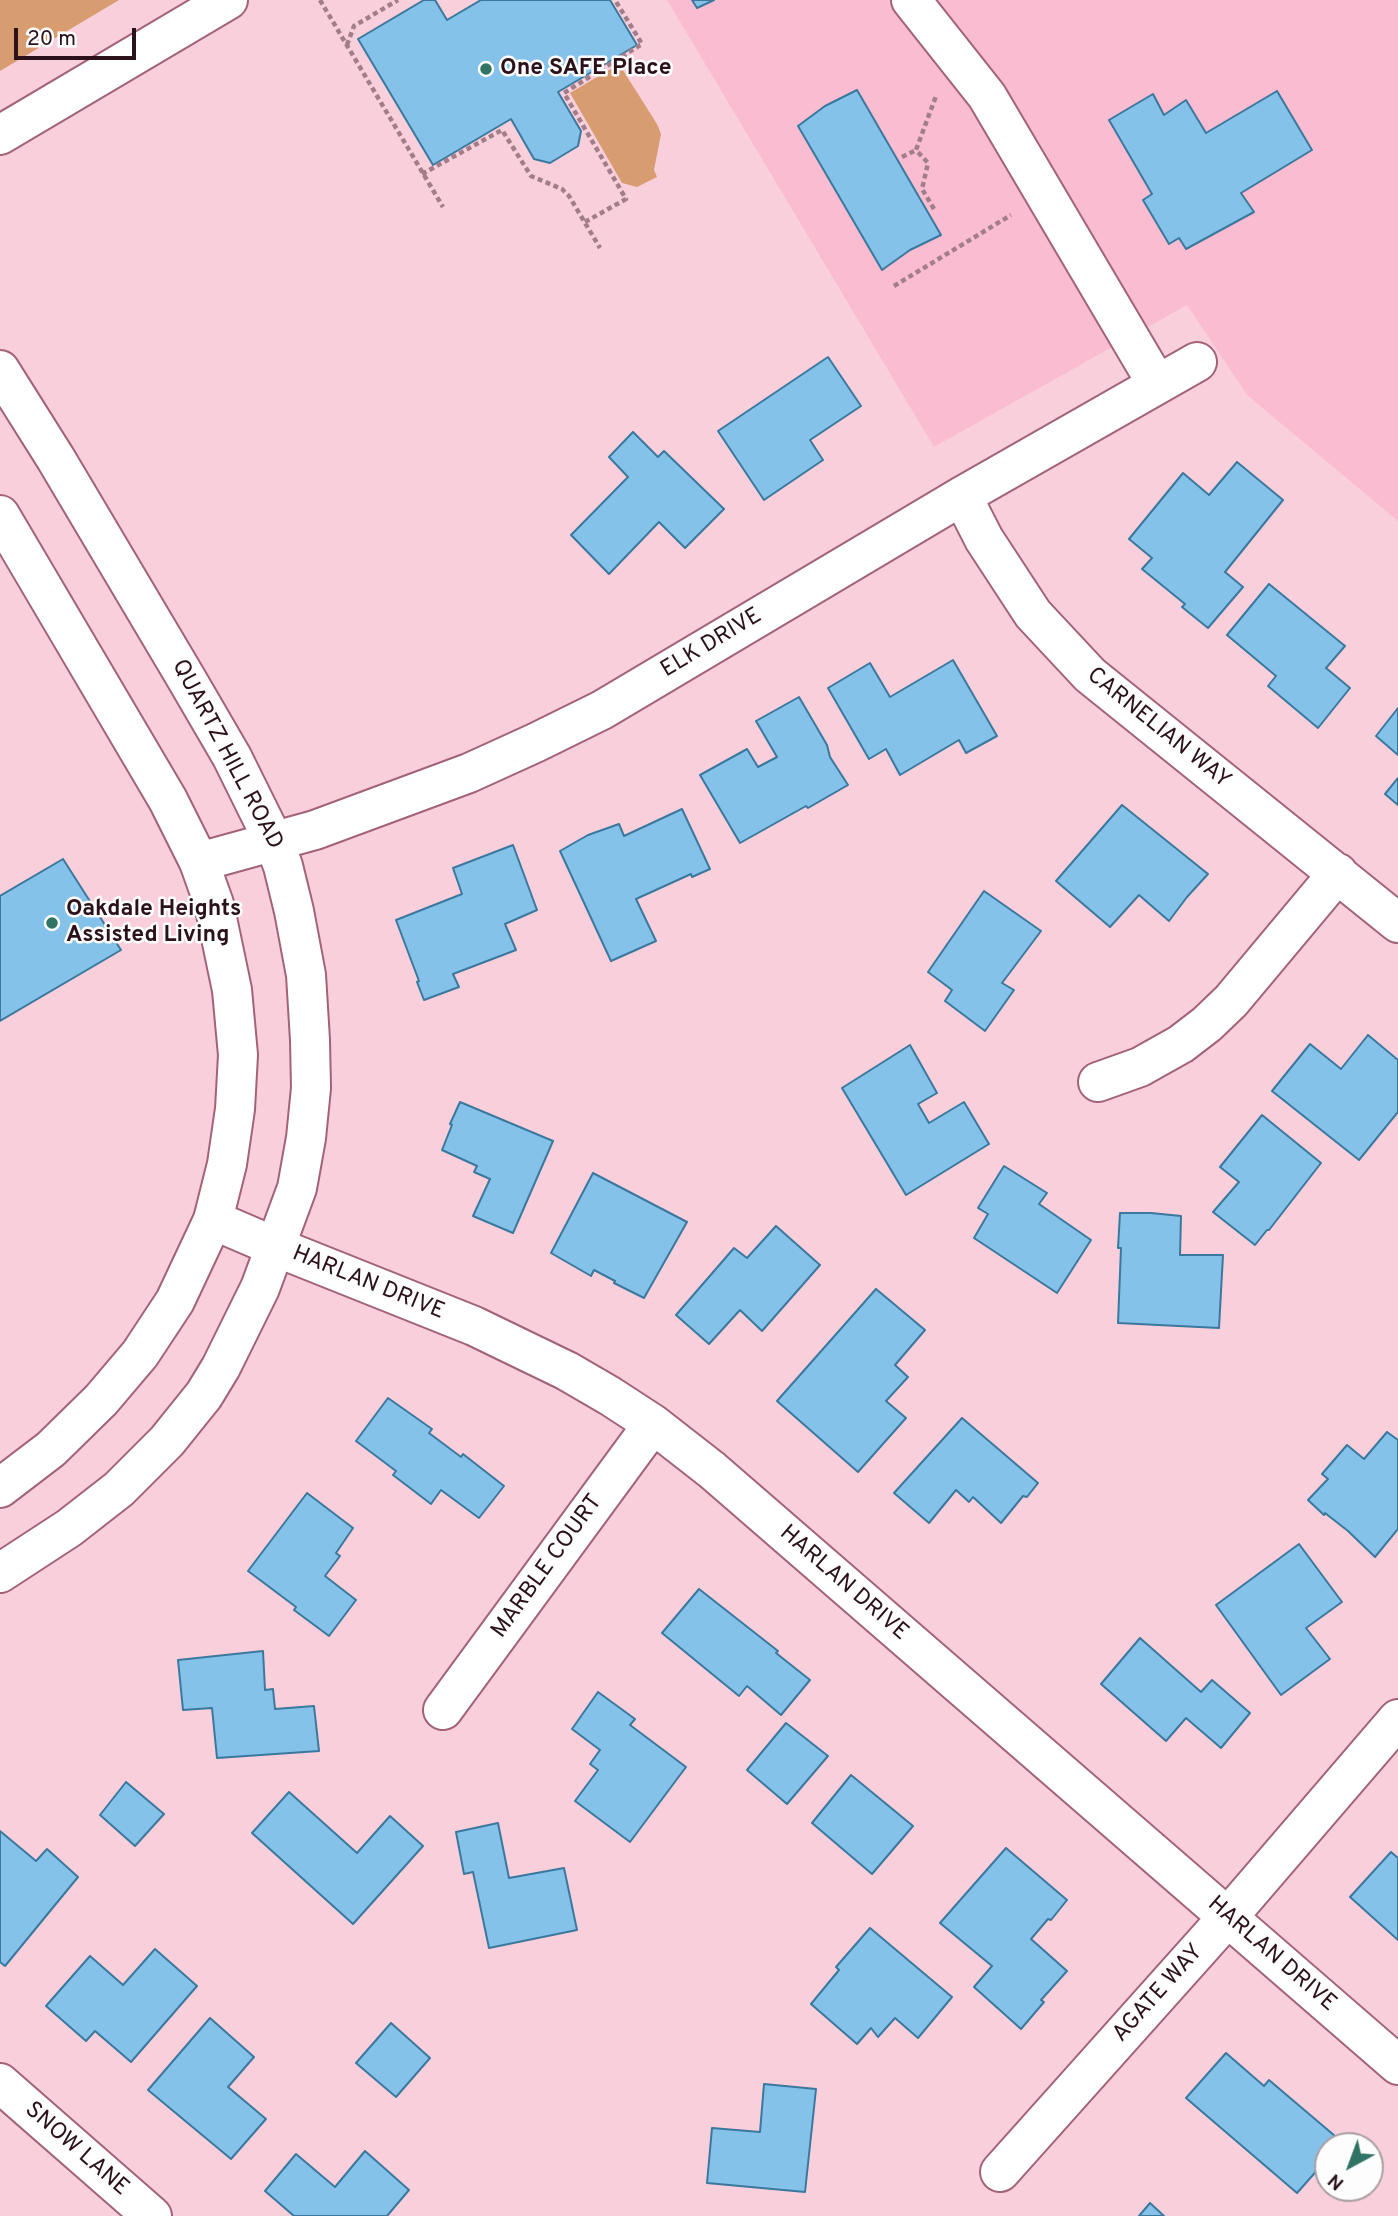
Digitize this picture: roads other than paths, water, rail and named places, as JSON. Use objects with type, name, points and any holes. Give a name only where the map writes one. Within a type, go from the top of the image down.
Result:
[{"type":"street","points":[[0,135],[228,0]]},
{"type":"street","points":[[911,0],[987,96],[1157,384]]},
{"type":"street","name":"ELK DRIVE","points":[[199,862],[315,830],[469,773],[602,710],[962,496],[1197,362]]},
{"type":"street","name":"QUARTZ HILL ROAD","points":[[0,370],[57,459],[232,757],[274,842],[291,900],[306,975],[311,1076],[306,1138],[297,1188],[255,1299],[204,1395],[167,1441],[119,1489],[69,1528],[0,1573]]},
{"type":"street","name":"CARNELIAN WAY","points":[[962,496],[984,539],[1033,614],[1081,666],[1398,923]]},
{"type":"street","points":[[0,515],[168,800],[199,862],[214,904],[232,990],[237,1055],[235,1109],[213,1220],[175,1301],[140,1354],[101,1400],[51,1450],[0,1488]]},
{"type":"street","points":[[1098,1082],[1140,1067],[1181,1044],[1207,1024],[1231,1001],[1338,873]]},
{"type":"street","name":"HARLAN DRIVE","points":[[213,1220],[474,1326],[567,1371],[610,1395],[653,1424],[722,1479],[1398,2065]]},
{"type":"street","name":"MARBLE COURT","points":[[443,1710],[653,1424]]},
{"type":"street","name":"AGATE WAY","points":[[1000,2172],[1227,1917],[1398,1719]]},
{"type":"street","name":"SNOW LANE","points":[[0,2083],[152,2216]]},
{"type":"place","name":"One SAFE Place","points":[[486,69]]},
{"type":"place","name":"Oakdale Heights Assisted Living","points":[[52,923]]}]
